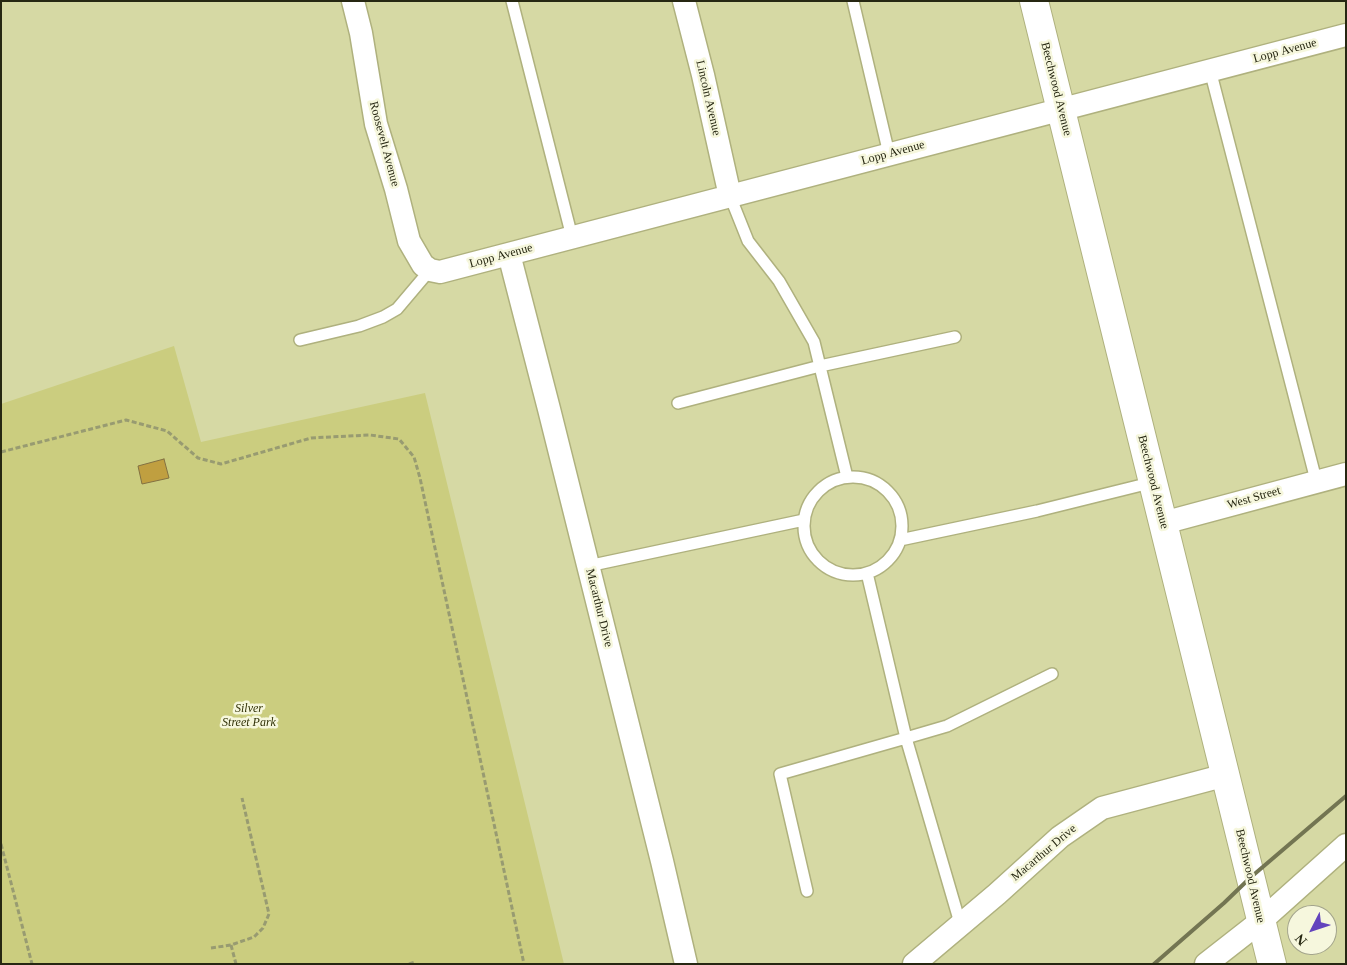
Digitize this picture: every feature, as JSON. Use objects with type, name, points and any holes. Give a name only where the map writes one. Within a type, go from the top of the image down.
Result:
[{"type":"main road","name":"Beechwood Avenue","points":[[1034,1],[1272,964]]},
{"type":"street","name":"Roosevelt Avenue","points":[[353,1],[361,33],[376,124],[396,189],[409,242],[419,260],[435,271]]},
{"type":"street","name":"Lincoln Avenue","points":[[684,1],[730,196]]},
{"type":"street","name":"Lopp Avenue","points":[[435,271],[508,254],[1346,35]]},
{"type":"street","name":"Macarthur Drive","points":[[508,254],[588,566],[686,964]]},
{"type":"street","name":"West Street","points":[[1163,523],[1316,480],[1346,474]]},
{"type":"street","name":"Macarthur Drive","points":[[914,964],[960,923],[997,894],[1060,837],[1102,808],[1226,775]]},
{"type":"street","points":[[1206,964],[1261,921],[1346,845]]},
{"type":"lane","points":[[512,1],[572,237]]},
{"type":"lane","points":[[853,1],[889,154]]},
{"type":"lane","points":[[1210,70],[1316,480]]},
{"type":"lane","points":[[730,196],[748,241],[779,281],[814,342],[847,477]]},
{"type":"lane","points":[[300,340],[359,326],[397,310],[435,271]]},
{"type":"lane","points":[[678,403],[820,366],[956,337]]},
{"type":"lane","points":[[847,477],[863,477],[878,483],[891,494],[899,508],[903,524],[900,540],[893,555],[882,566],[867,573],[851,575],[835,572],[821,564],[810,551],[805,536],[804,520],[808,504],[818,491],[831,481],[847,477]]},
{"type":"lane","points":[[900,540],[1154,482]]},
{"type":"lane","points":[[588,566],[804,520]]},
{"type":"lane","points":[[867,573],[906,738],[960,923]]},
{"type":"lane","points":[[807,891],[780,774],[946,726],[1052,674]]},
{"type":"path","points":[[1,452],[126,420],[167,431],[198,458],[221,464],[311,438],[370,434],[399,439],[414,457],[420,478],[524,964]]},
{"type":"path","points":[[211,948],[231,945],[254,937],[263,928],[269,914],[242,798]]},
{"type":"path","points":[[1,844],[32,964]]},
{"type":"path","points":[[231,945],[236,964]]},
{"type":"path","points":[[409,964],[416,962]]},
{"type":"green space","name":"Silver Street Park","points":[[174,346],[201,442],[425,393],[564,964],[1,964],[1,404]]},
{"type":"building","points":[[164,459],[169,478],[142,484],[138,466]]},
{"type":"railway","points":[[1154,964],[1251,877],[1346,796]]}]
